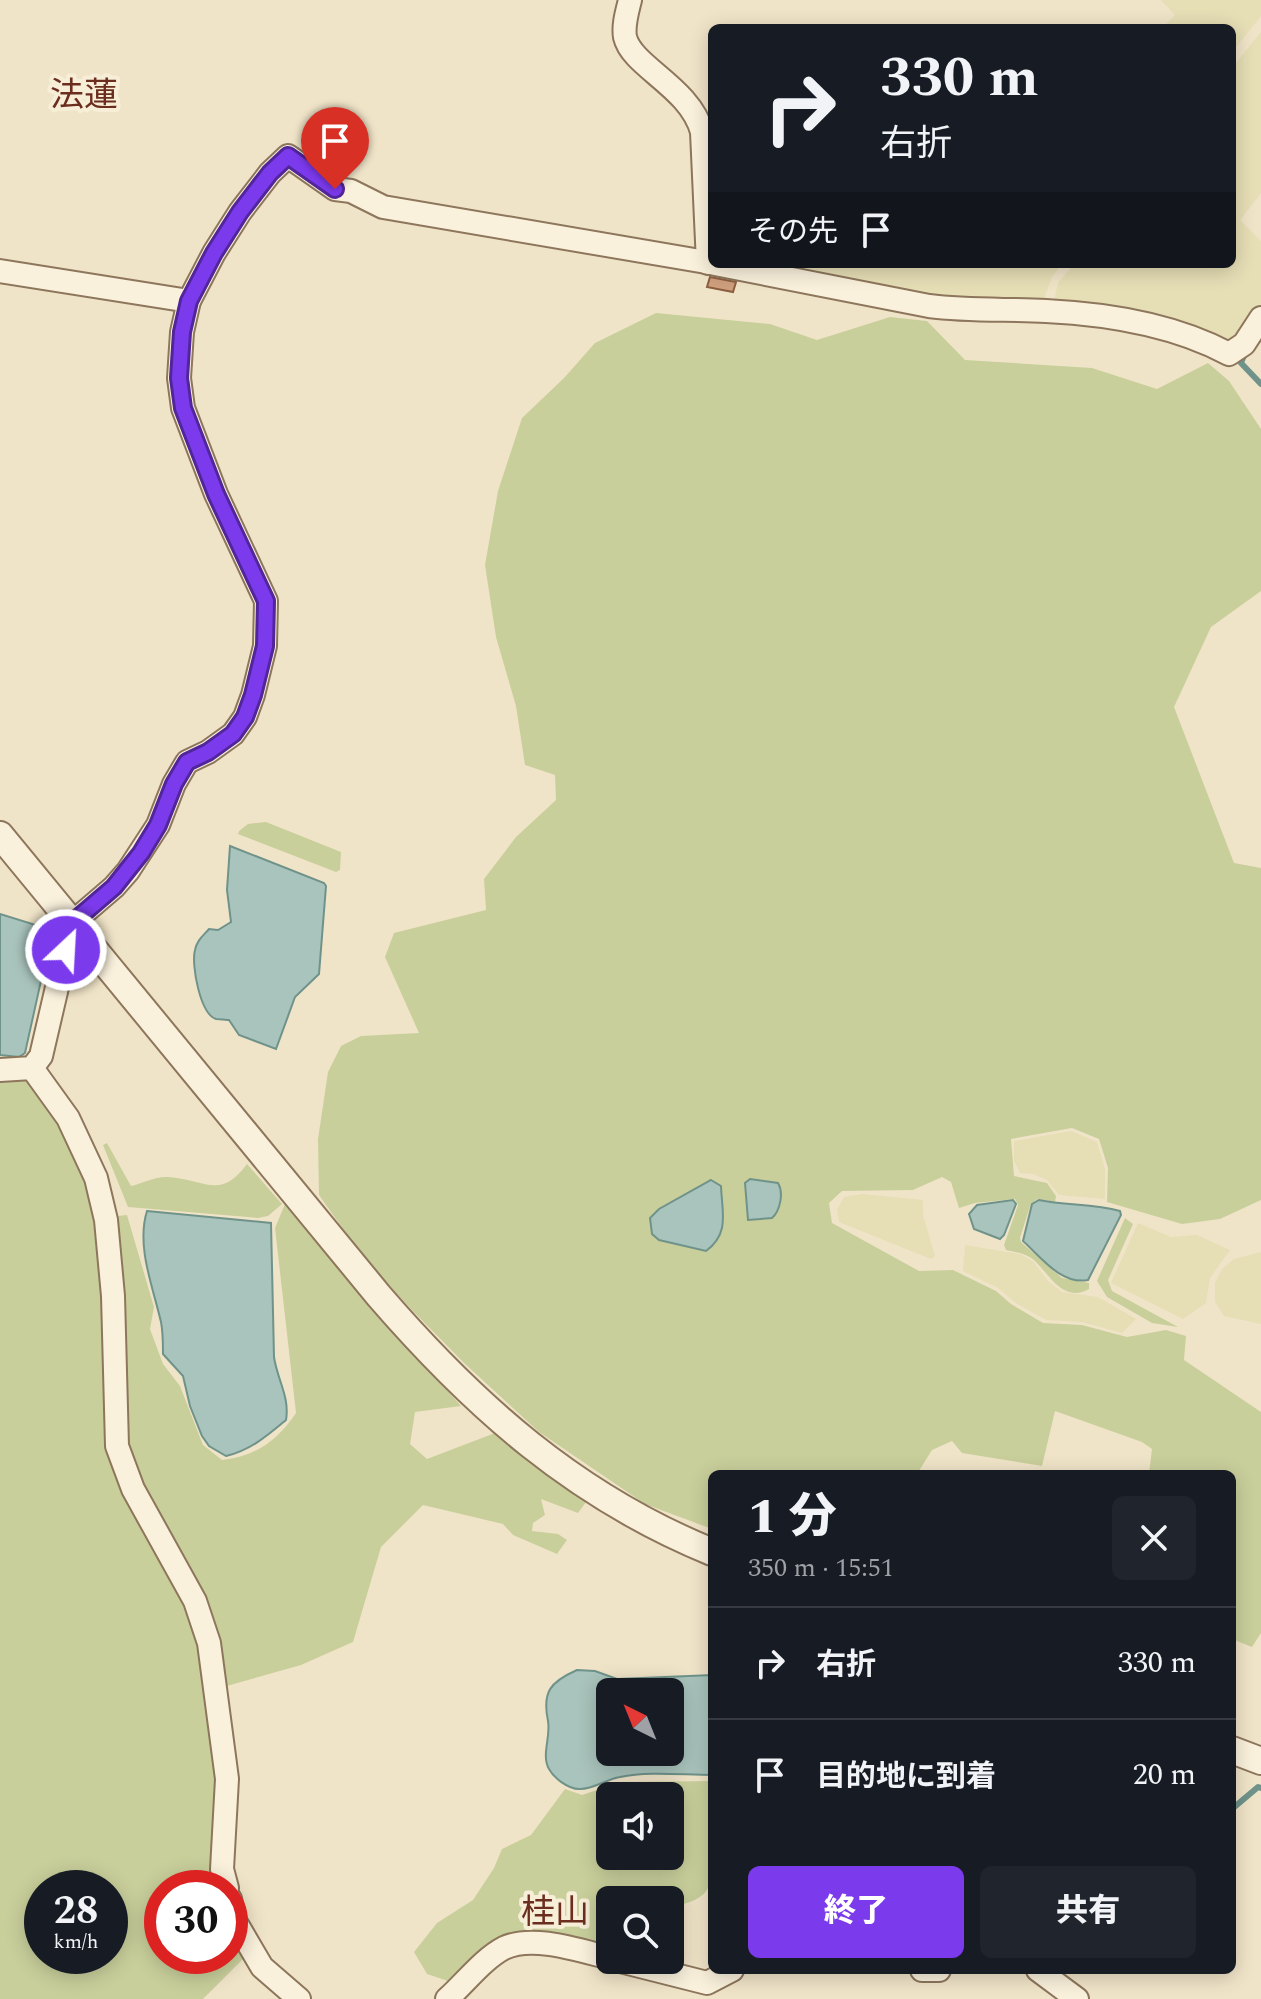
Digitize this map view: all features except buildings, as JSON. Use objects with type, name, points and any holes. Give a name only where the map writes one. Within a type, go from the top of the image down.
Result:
[{"type":"street","points":[[630,0],[624,32],[631,49],[675,89],[698,118],[702,132],[708,211]]},
{"type":"street","points":[[0,1070],[32,1068],[41,1056],[72,923],[114,887],[141,853],[158,825],[174,784],[187,762],[233,734],[245,717],[253,695],[265,646],[266,601],[216,494],[183,408],[179,378],[182,332],[189,301],[214,253],[270,173],[288,156],[335,189],[351,191],[383,207],[708,262]]},
{"type":"street","points":[[737,268],[958,310],[1046,311],[1112,317],[1167,328],[1229,354],[1244,344],[1261,318]]},
{"type":"street","points":[[0,271],[189,301]]},
{"type":"street","points":[[0,835],[379,1296],[470,1395],[521,1440],[593,1491],[673,1536],[708,1550]]},
{"type":"street","points":[[32,1068],[68,1118],[96,1178],[106,1220],[113,1296],[117,1446],[133,1489],[195,1601],[209,1643],[227,1779],[222,1870]]},
{"type":"street","points":[[1236,1752],[1261,1761]]},
{"type":"street","points":[[248,1943],[262,1967],[299,1999]]},
{"type":"street","points":[[447,1999],[504,1949],[519,1944],[552,1944],[596,1955]]},
{"type":"street","points":[[671,1974],[707,1983],[724,1974]]},
{"type":"street","points":[[1043,1974],[1077,1999]]},
{"type":"shaded area","points":[[1161,0],[1261,0],[1261,16],[1236,47],[1236,24],[1166,24],[1175,15]]},
{"type":"shaded area","points":[[1261,32],[1261,193],[1240,220],[1261,241],[1261,304],[1243,334],[1234,342],[1220,343],[1054,301],[1058,283],[1071,268],[1236,268],[1236,63]]},
{"type":"shaded area","points":[[756,268],[1059,268],[1052,277],[1043,302],[947,304]]},
{"type":"shaded area","points":[[1071,1131],[1097,1142],[1105,1169],[1105,1199],[1059,1195],[1047,1180],[1020,1173],[1014,1161],[1014,1141]]},
{"type":"shaded area","points":[[862,1194],[923,1200],[923,1215],[935,1256],[931,1259],[839,1222],[837,1210],[844,1197]]},
{"type":"shaded area","points":[[1138,1223],[1171,1237],[1197,1235],[1230,1250],[1210,1278],[1206,1303],[1183,1319],[1111,1283]]},
{"type":"shaded area","points":[[965,1245],[1020,1254],[1033,1261],[1048,1281],[1062,1292],[1098,1297],[1136,1319],[1122,1333],[1082,1322],[1046,1320],[1016,1303],[998,1288],[963,1271]]},
{"type":"shaded area","points":[[1261,1252],[1261,1324],[1224,1316],[1215,1302],[1215,1283],[1222,1269],[1234,1259]]},
{"type":"green space","points":[[656,313],[770,324],[817,340],[890,317],[927,321],[965,360],[1092,368],[1157,389],[1208,363],[1229,381],[1261,429],[1261,591],[1211,627],[1174,707],[1234,863],[1261,868],[1261,1200],[1220,1219],[1182,1224],[1107,1202],[1108,1168],[1099,1139],[1072,1128],[1011,1139],[1014,1176],[1047,1183],[1056,1196],[1055,1202],[1038,1199],[1031,1203],[1021,1242],[1062,1278],[1089,1283],[1089,1289],[1072,1293],[1058,1286],[1033,1259],[1006,1250],[1004,1245],[1018,1205],[1015,1199],[959,1208],[951,1182],[942,1177],[913,1190],[842,1191],[829,1203],[832,1223],[919,1271],[953,1270],[996,1291],[1043,1323],[1082,1325],[1127,1337],[1166,1330],[1186,1336],[1184,1360],[1261,1412],[1261,1633],[1252,1647],[1236,1641],[1236,1470],[1149,1470],[1152,1449],[1142,1442],[1055,1411],[1042,1466],[962,1453],[952,1441],[932,1450],[920,1470],[708,1470],[708,1528],[645,1504],[539,1432],[407,1305],[360,1253],[319,1195],[318,1139],[328,1072],[341,1046],[361,1036],[419,1033],[385,957],[394,933],[486,910],[484,879],[516,837],[556,800],[555,775],[525,765],[516,706],[496,637],[485,565],[498,491],[522,418],[595,343]]},
{"type":"green space","points":[[266,822],[341,852],[340,870],[336,872],[238,834],[248,824]]},
{"type":"green space","points":[[0,1078],[28,1078],[58,1119],[89,1176],[98,1218],[127,1215],[154,1307],[150,1329],[163,1364],[180,1386],[203,1445],[222,1460],[265,1446],[296,1413],[275,1228],[285,1204],[461,1406],[415,1412],[410,1444],[427,1459],[495,1433],[586,1502],[578,1513],[541,1499],[545,1515],[533,1523],[532,1531],[558,1534],[567,1540],[557,1554],[513,1535],[503,1524],[423,1505],[381,1547],[353,1642],[301,1665],[209,1691],[221,1780],[219,1870],[144,1870],[144,1974],[228,1974],[203,1999],[0,1999]]},
{"type":"green space","points":[[107,1143],[131,1186],[163,1177],[220,1185],[229,1182],[247,1164],[282,1204],[268,1216],[258,1218],[128,1207],[103,1145]]},
{"type":"green space","points":[[1125,1218],[1133,1224],[1108,1280],[1112,1291],[1178,1327],[1152,1323],[1107,1297],[1097,1281]]},
{"type":"green space","points":[[708,1781],[708,1888],[701,1896],[684,1903],[684,1886],[596,1886],[596,1946],[553,1937],[471,1968],[448,1981],[427,1974],[414,1952],[437,1923],[473,1900],[494,1868],[502,1849],[531,1835],[565,1789],[582,1795],[596,1790],[596,1870],[684,1870],[684,1782],[621,1782]]},
{"type":"water","points":[[230,846],[326,886],[319,974],[295,997],[276,1049],[239,1035],[229,1020],[210,1015],[198,988],[194,957],[197,943],[209,929],[218,930],[231,922],[227,890]]},
{"type":"water","points":[[0,914],[39,926],[50,940],[25,1053],[19,1057],[0,1055]]},
{"type":"water","points":[[750,1179],[778,1183],[780,1202],[772,1218],[748,1220],[745,1183]]},
{"type":"water","points":[[711,1180],[721,1186],[723,1214],[722,1230],[714,1244],[706,1251],[659,1240],[652,1234],[650,1218],[659,1209]]},
{"type":"water","points":[[1013,1200],[1016,1204],[1000,1239],[974,1229],[969,1214],[977,1205]]},
{"type":"water","points":[[1039,1200],[1120,1211],[1121,1215],[1088,1280],[1060,1274],[1023,1241],[1032,1204]]},
{"type":"water","points":[[147,1211],[271,1223],[274,1357],[287,1412],[286,1420],[243,1450],[226,1456],[209,1446],[190,1406],[183,1376],[163,1354],[161,1322],[144,1252]]},
{"type":"water","points":[[577,1670],[595,1671],[614,1678],[596,1678],[596,1766],[684,1766],[684,1678],[641,1678],[708,1675],[708,1775],[631,1775],[596,1782],[596,1785],[584,1789],[570,1787],[551,1772],[547,1764],[549,1727],[546,1702],[554,1684]]},
{"type":"waterway","points":[[1245,353],[1241,363],[1261,384]]},
{"type":"waterway","points":[[1236,1806],[1258,1787],[1261,1788]]},
{"type":"district","name":"法蓮","points":[[84,94]]},
{"type":"district","name":"桂山","points":[[555,1911]]},
{"type":"route","points":[[66,950],[72,923],[114,887],[141,853],[158,825],[174,784],[187,762],[233,734],[245,717],[265,646],[266,601],[216,494],[183,408],[179,378],[182,332],[189,301],[240,212],[270,173],[288,156],[335,189]]}]
